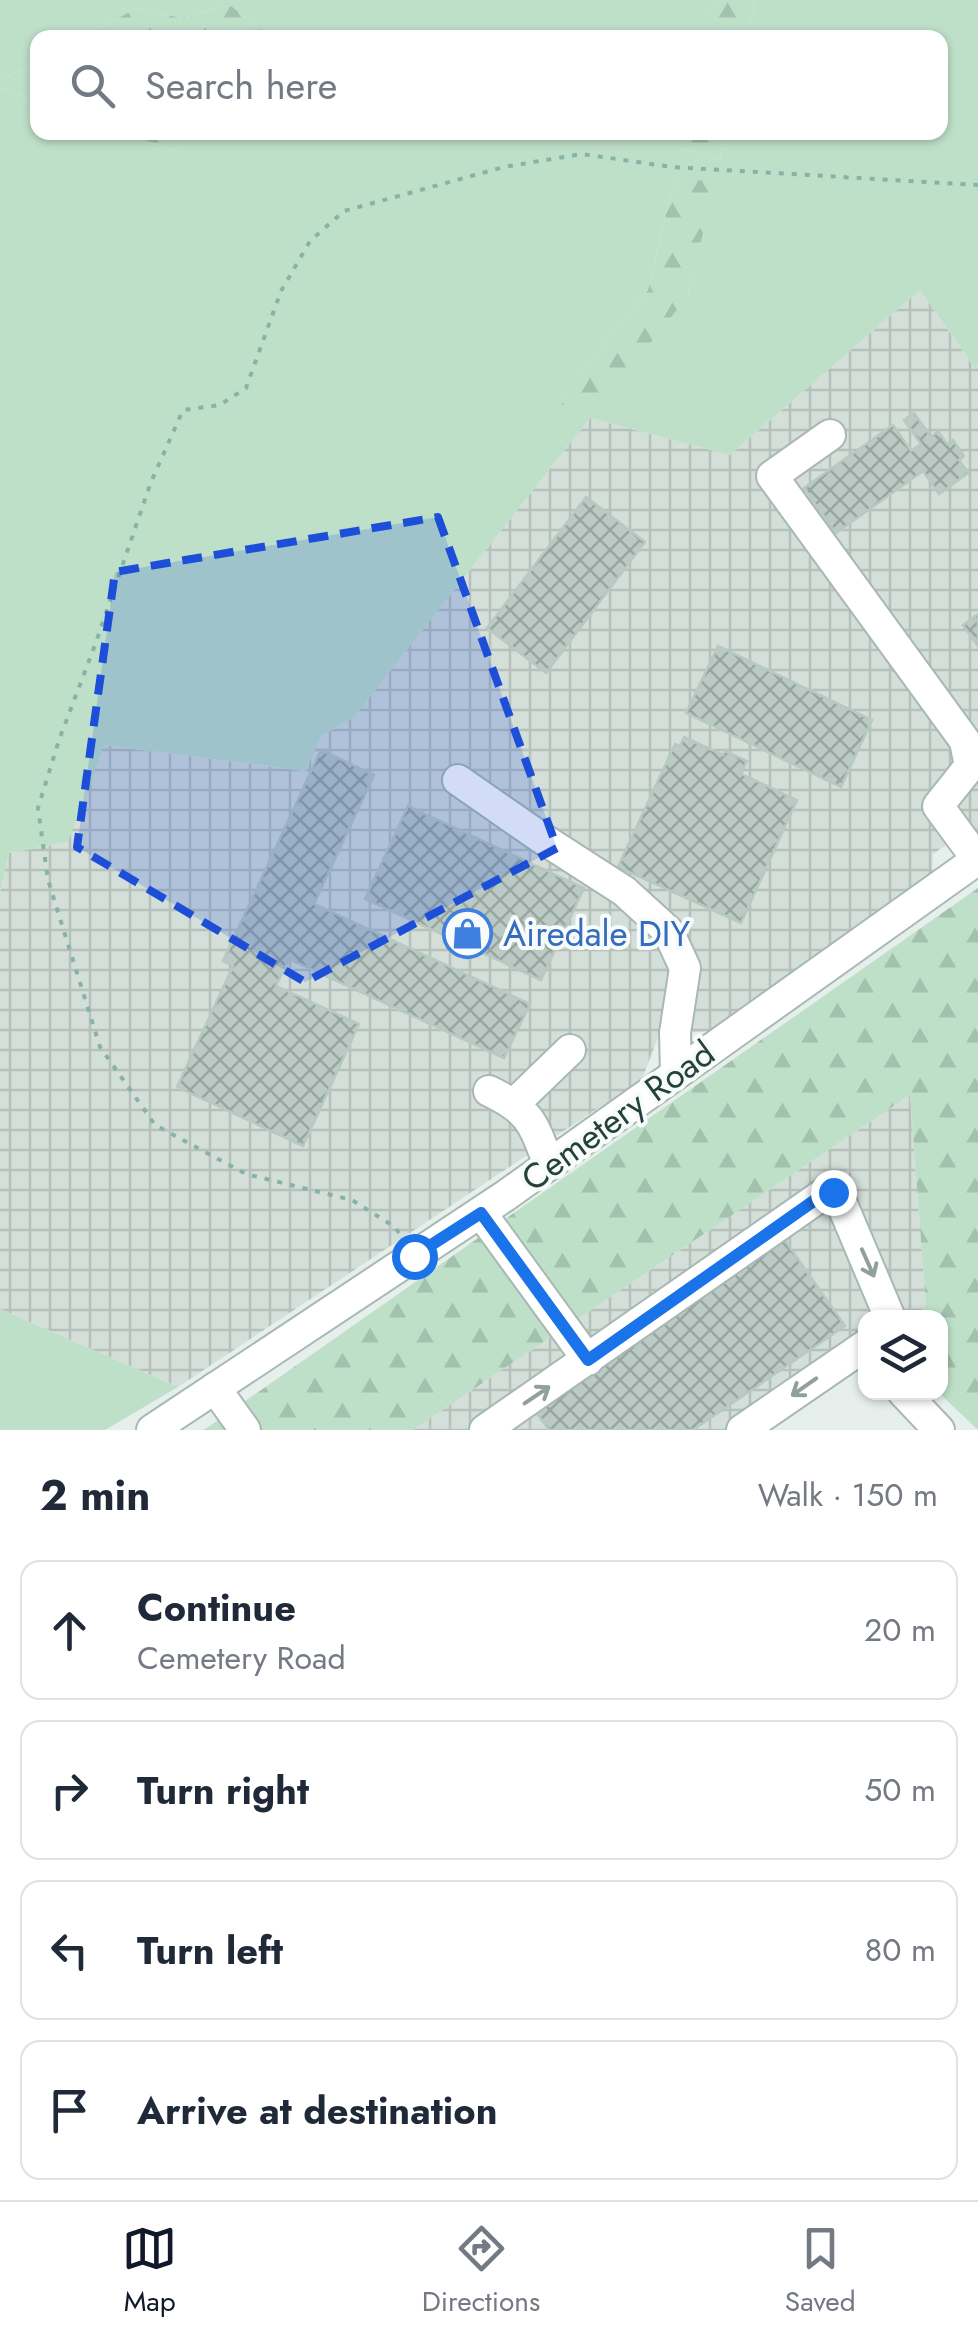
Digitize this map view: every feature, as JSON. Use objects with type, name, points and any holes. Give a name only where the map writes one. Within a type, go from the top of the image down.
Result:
[{"type":"street","points":[[830,435],[772,476],[965,741],[970,766],[938,806],[978,859]]},
{"type":"street","points":[[458,780],[624,891],[668,931],[685,968],[675,1033],[676,1074]]},
{"type":"street","name":"Cemetery Road","points":[[152,1430],[481,1213],[978,859]]},
{"type":"street","points":[[548,1165],[534,1126],[502,1097],[570,1050]]},
{"type":"street","points":[[486,1430],[825,1193],[833,1192],[839,1197],[887,1310]]},
{"type":"street","points":[[481,1213],[588,1360]]},
{"type":"street","points":[[742,1430],[858,1350]]},
{"type":"street","points":[[215,1388],[245,1430]]},
{"type":"street","points":[[911,1400],[939,1430]]},
{"type":"path","points":[[414,1256],[395,1227],[352,1200],[246,1174],[155,1126],[100,1048],[48,880],[38,808],[150,482],[183,410],[220,406],[246,388],[281,291],[310,241],[344,210],[504,167],[582,154],[672,166],[978,185]]},
{"type":"highlighted area","points":[[438,517],[557,848],[305,982],[77,847],[115,572]]},
{"type":"shaded area","points":[[920,290],[974,367],[978,365],[978,832],[968,830],[933,854],[932,877],[712,1031],[661,1030],[642,1079],[178,1387],[0,1309],[0,892],[9,853],[68,842],[103,745],[305,771],[321,736],[354,717],[590,418],[730,455]]},
{"type":"shaded area","points":[[910,1095],[926,1307],[858,1310],[858,1356],[751,1430],[413,1430]]},
{"type":"green space","points":[[0,0],[713,0],[707,30],[261,30],[230,5],[181,18],[137,8],[95,30],[30,30],[30,65],[0,81]]},
{"type":"green space","points":[[713,0],[755,0],[749,30],[707,30]]},
{"type":"green space","points":[[755,0],[978,0],[978,365],[975,368],[920,290],[730,455],[590,418],[354,717],[321,736],[306,771],[104,745],[68,842],[9,853],[0,892],[0,88],[30,99],[30,140],[145,140],[174,150],[184,140],[684,140],[682,149],[720,160],[724,140],[948,140],[948,30],[749,30]],"holes":[[[675,176],[714,184],[688,296],[558,401],[648,290]]]},
{"type":"green space","points":[[230,5],[261,30],[95,30],[137,8],[181,18]]},
{"type":"green space","points":[[30,65],[30,99],[0,88],[0,81]]},
{"type":"green space","points":[[145,140],[184,140],[174,150]]},
{"type":"green space","points":[[684,140],[724,140],[720,160],[682,149]]},
{"type":"green space","points":[[675,176],[715,183],[688,296],[590,418],[557,402],[648,290]]},
{"type":"green space","points":[[978,888],[978,1430],[946,1400],[948,1310],[922,1310],[926,1307],[910,1095],[413,1430],[204,1430]]},
{"type":"green space","points":[[0,1309],[178,1387],[105,1430],[0,1430]]},
{"type":"building","points":[[914,413],[931,437],[938,431],[947,444],[953,440],[964,456],[959,460],[968,473],[939,494],[923,471],[836,533],[804,488],[893,425],[911,451],[921,444],[904,420]]},
{"type":"building","points":[[586,497],[645,542],[546,673],[487,628]]},
{"type":"building","points":[[978,614],[978,646],[963,625]]},
{"type":"building","points":[[718,646],[872,720],[841,787],[686,713]]},
{"type":"building","points":[[684,737],[747,761],[741,774],[797,800],[741,923],[618,867],[675,744],[680,746]]},
{"type":"building","points":[[321,750],[374,775],[314,904],[530,1004],[504,1058],[289,959],[276,986],[359,1024],[303,1146],[177,1087],[233,966],[223,961]]},
{"type":"building","points":[[408,806],[584,888],[541,980],[365,899]]},
{"type":"building","points":[[784,1239],[845,1326],[693,1430],[549,1430],[536,1412]]},
{"type":"place","name":"Airedale DIY","points":[[468,934]]},
{"type":"route","points":[[414,1256],[481,1213],[588,1360],[825,1193],[833,1192]]}]
